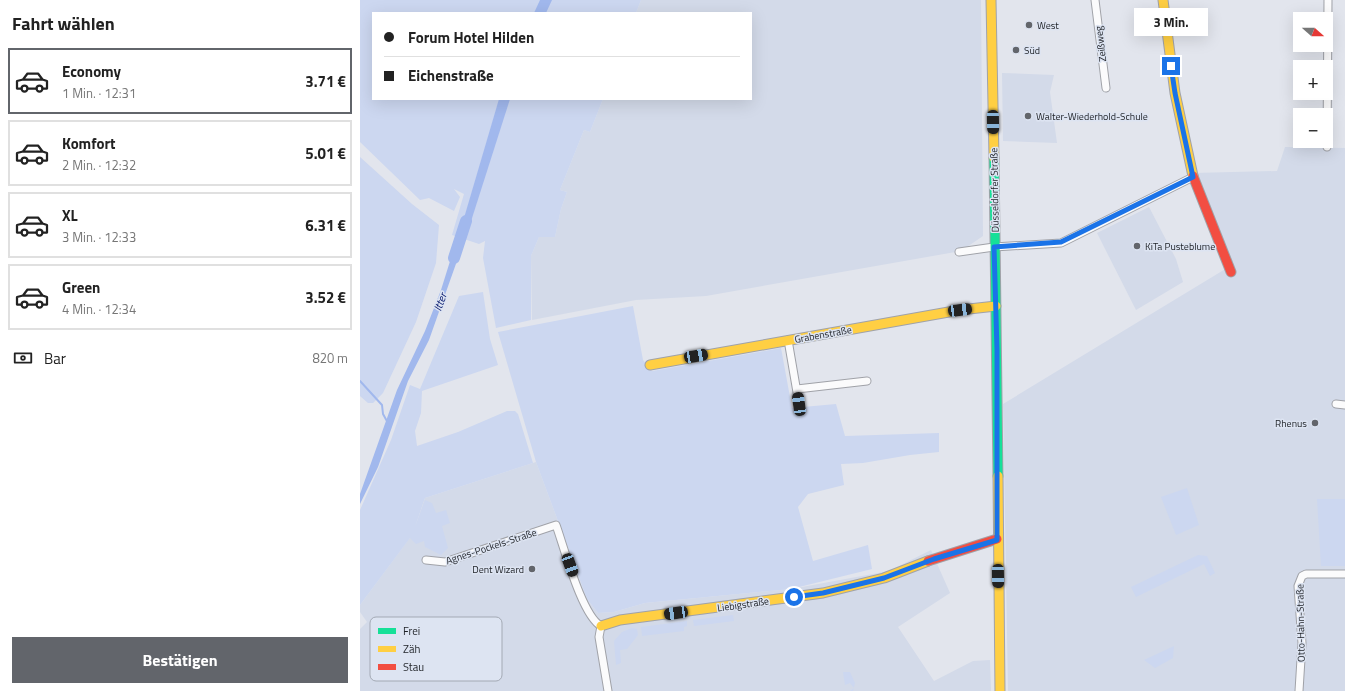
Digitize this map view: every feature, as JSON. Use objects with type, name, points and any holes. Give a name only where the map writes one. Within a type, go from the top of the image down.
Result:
[{"type":"street","name":"Düsseldorfer Straße","points":[[991,0],[1000,691]]},
{"type":"street","name":"Zeißweg","points":[[1095,0],[1106,88]]},
{"type":"street","points":[[1163,0],[1175,93],[1193,177],[1231,272]]},
{"type":"street","points":[[1328,0],[1328,108]]},
{"type":"street","points":[[959,252],[994,247],[1061,242],[1193,177]]},
{"type":"street","name":"Grabenstraße","points":[[650,365],[960,310],[996,306]]},
{"type":"street","points":[[788,340],[799,404]]},
{"type":"street","points":[[797,389],[867,381]]},
{"type":"street","points":[[1336,404],[1345,405]]},
{"type":"street","name":"Agnes-Pockels-Straße","points":[[426,560],[445,562],[556,525],[586,608],[594,622],[601,626]]},
{"type":"street","name":"Liebigstraße","points":[[601,626],[624,620],[823,593],[884,578],[934,559],[997,540]]},
{"type":"street","name":"Otto-Hahn-Straße","points":[[1298,691],[1302,643],[1298,596],[1299,581],[1302,576],[1306,574],[1345,574]]},
{"type":"street","points":[[601,626],[599,637],[608,691]]},
{"type":"shaded area","points":[[360,0],[641,0],[636,12],[372,12],[372,100],[603,100],[590,132],[584,130],[560,190],[567,192],[561,209],[555,237],[539,237],[531,256],[531,320],[496,328],[483,258],[485,241],[479,244],[452,235],[464,194],[454,189],[460,197],[454,211],[429,198],[420,200],[360,142]]},
{"type":"shaded area","points":[[641,0],[981,0],[983,236],[961,251],[706,296],[636,300],[532,320],[531,256],[539,237],[555,237],[561,209],[567,192],[560,190],[584,130],[590,132],[603,100],[752,100],[752,12],[636,12]]},
{"type":"shaded area","name":"Walter-Wiederhold-Schule","points":[[1002,73],[1054,75],[1050,92],[1057,143],[1003,141]]},
{"type":"shaded area","points":[[1285,147],[1345,148],[1345,691],[1008,691],[1003,404],[1227,268],[1193,173],[1277,171]]},
{"type":"shaded area","points":[[360,157],[412,204],[439,225],[436,263],[416,322],[383,393],[373,403],[368,403],[360,396]]},
{"type":"shaded area","name":"KiTa Pusteblume","points":[[1149,207],[1176,259],[1183,282],[1136,310],[1097,233]]},
{"type":"shaded area","points":[[483,292],[490,339],[498,365],[422,391],[421,413],[415,431],[417,446],[458,432],[507,411],[515,411],[518,414],[533,463],[425,498],[415,527],[425,500],[432,503],[436,513],[446,510],[450,523],[442,526],[448,548],[441,555],[425,547],[424,541],[416,544],[410,538],[360,605],[360,510],[391,440],[410,385],[420,389],[459,296]]},
{"type":"shaded area","points":[[633,306],[643,360],[652,371],[781,348],[792,408],[836,404],[845,436],[939,433],[939,452],[863,463],[841,464],[844,485],[808,494],[798,507],[813,561],[868,545],[872,569],[791,589],[645,603],[614,612],[598,613],[587,599],[536,462],[498,332]]},
{"type":"shaded area","points":[[536,462],[587,599],[598,613],[614,612],[645,603],[791,589],[889,571],[931,550],[950,593],[898,627],[934,681],[973,661],[990,660],[991,691],[360,691],[360,629],[367,622],[360,612],[360,605],[414,531],[425,498]]},
{"type":"shaded area","points":[[1187,488],[1199,525],[1176,535],[1161,497]]},
{"type":"shaded area","points":[[1317,499],[1345,499],[1345,566],[1321,566]]},
{"type":"shaded area","points":[[1198,555],[1207,556],[1215,573],[1210,576],[1204,564],[1136,597],[1131,587]]},
{"type":"shaded area","points":[[733,615],[734,621],[694,626],[693,620]]},
{"type":"shaded area","points":[[687,621],[687,626],[684,627],[684,631],[642,636],[641,627]]},
{"type":"shaded area","points":[[632,628],[637,629],[638,635],[627,649],[620,650],[621,663],[616,665],[614,641],[622,632]]},
{"type":"shaded area","points":[[1174,646],[1173,658],[1155,668],[1144,660]]},
{"type":"shaded area","points":[[843,672],[850,672],[855,683],[854,688],[850,683],[845,685]]},
{"type":"water","points":[[540,0],[552,0],[546,12],[534,12]]},
{"type":"water","points":[[499,100],[510,100],[466,237],[459,235]]},
{"type":"water","points":[[456,242],[463,244],[429,340],[408,381],[378,467],[360,504],[360,494],[397,390],[425,331],[441,290]]},
{"type":"waterway","name":"Itter","points":[[454,258],[466,221]]},
{"type":"waterway","points":[[360,381],[382,405],[383,414],[388,423]]},
{"type":"traffic: fast","points":[[994,158],[998,476]]},
{"type":"traffic: slow","points":[[991,0],[994,158]]},
{"type":"traffic: slow","points":[[1163,0],[1175,93],[1193,176]]},
{"type":"traffic: slow","points":[[650,365],[960,310],[996,306]]},
{"type":"traffic: slow","points":[[998,476],[1000,691]]},
{"type":"traffic: slow","points":[[601,626],[620,620],[823,593],[884,578],[928,561]]},
{"type":"traffic: jam","points":[[1193,176],[1231,272]]},
{"type":"traffic: jam","points":[[928,561],[997,539]]},
{"type":"place","name":"West","points":[[1029,25]]},
{"type":"place","name":"Süd","points":[[1016,50]]},
{"type":"place","name":"Walter-Wiederhold-Schule","points":[[1028,116]]},
{"type":"place","name":"KiTa Pusteblume","points":[[1137,246]]},
{"type":"place","name":"Rhenus","points":[[1315,423]]},
{"type":"place","name":"Dent Wizard","points":[[532,569]]},
{"type":"route","points":[[794,597],[823,593],[884,578],[934,559],[997,540],[997,350],[994,247],[1061,242],[1193,177],[1175,93],[1171,66]]}]
